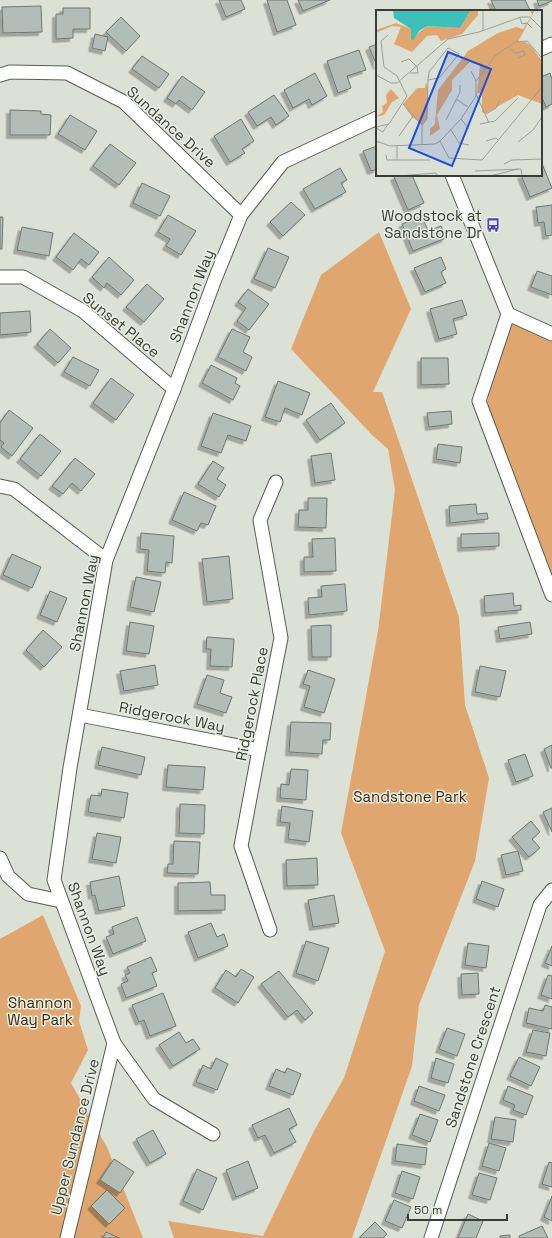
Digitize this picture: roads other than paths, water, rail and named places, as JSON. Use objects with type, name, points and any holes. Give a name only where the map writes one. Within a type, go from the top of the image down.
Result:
[{"type":"street","points":[[542,49],[552,44]]},
{"type":"street","name":"Sundance Drive","points":[[0,75],[10,72],[67,73],[124,102],[241,215]]},
{"type":"street","name":"Shannon Way","points":[[213,1134],[154,1099],[114,1044],[54,880],[70,768],[106,560],[241,215],[283,162],[376,118]]},
{"type":"street","points":[[452,176],[508,314],[479,401],[552,595]]},
{"type":"street","name":"Sunset Place","points":[[0,277],[23,277],[83,311],[174,389]]},
{"type":"street","points":[[508,314],[552,334]]},
{"type":"street","name":"Ridgerock Place","points":[[270,930],[241,846],[258,750],[281,638],[260,520],[276,482]]},
{"type":"street","points":[[0,486],[14,489],[106,560]]},
{"type":"street","name":"Ridgerock Way","points":[[80,715],[258,750]]},
{"type":"street","points":[[0,858],[8,876],[28,894],[61,901]]},
{"type":"street","name":"Sandstone Crescent","points":[[431,1238],[540,904],[552,890]]},
{"type":"street","name":"Upper Sundance Drive","points":[[67,1238],[114,1044]]},
{"type":"place","name":"Woodstock at Sandstone Dr","points":[[493,225]]},
{"type":"park label","name":"Sandstone Park","points":[[410,797]]},
{"type":"park label","name":"Shannon Way Park","points":[[40,1012]]}]
